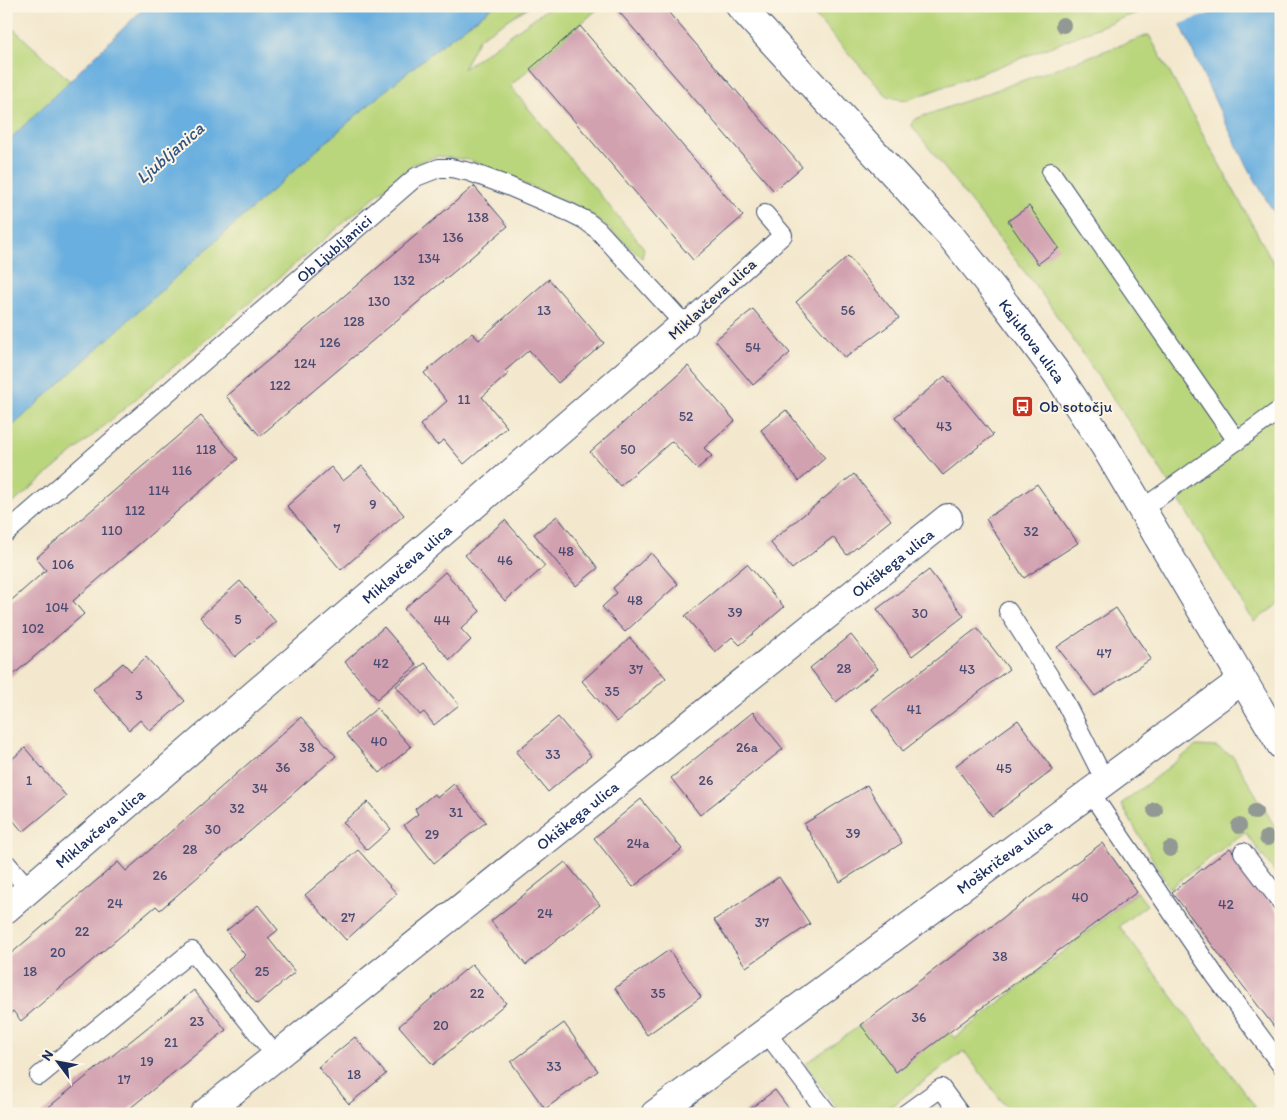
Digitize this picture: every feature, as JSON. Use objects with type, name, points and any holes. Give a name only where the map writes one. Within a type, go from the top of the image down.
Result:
[{"type":"street","name":"Kajuhova ulica","points":[[740,6],[950,235],[1058,375],[1104,445],[1281,745]]},
{"type":"street","name":"Miklavčeva ulica","points":[[6,908],[684,324]]},
{"type":"street","name":"Okiškega ulica","points":[[204,1114],[948,518]]},
{"type":"street","name":"Moškričeva ulica","points":[[655,1114],[1242,680]]},
{"type":"lane","name":"Ob Ljubljanici","points":[[6,533],[416,177],[428,171],[450,168],[470,172],[508,186],[585,220],[598,230],[684,324]]},
{"type":"lane","points":[[1051,172],[1237,441]]},
{"type":"lane","name":"Miklavčeva ulica","points":[[684,324],[783,235],[765,214]]},
{"type":"lane","points":[[1142,509],[1281,409]]},
{"type":"lane","points":[[1008,611],[1062,696],[1098,786],[1216,976],[1281,1065]]},
{"type":"lane","points":[[1243,852],[1281,902]]},
{"type":"lane","points":[[6,863],[29,889]]},
{"type":"lane","points":[[39,1076],[192,951],[276,1056]]},
{"type":"lane","points":[[766,1032],[828,1114]]},
{"type":"lane","points":[[905,1114],[941,1088],[960,1114]]},
{"type":"green space","points":[[494,6],[530,6],[479,38],[463,69],[551,6],[601,6],[510,86],[644,248],[642,258],[602,223],[581,209],[470,160],[436,156],[412,165],[6,509],[6,432],[356,115],[437,48]]},
{"type":"green space","points":[[806,6],[1152,6],[908,100],[887,96]]},
{"type":"green space","points":[[6,22],[70,81],[6,143]]},
{"type":"green space","points":[[1149,35],[1281,277],[1281,602],[1254,622],[1152,456],[1044,297],[912,126],[913,121],[918,118]]},
{"type":"green space","points":[[1196,746],[1216,747],[1233,756],[1281,837],[1281,880],[1245,832],[1169,888],[1121,804]]},
{"type":"green space","points":[[1137,892],[1147,905],[1119,926],[1255,1106],[1244,1114],[1011,1114],[964,1051],[881,1114],[844,1114],[839,1111],[805,1064],[861,1025],[896,1071],[949,1032],[955,1038]]},
{"type":"water","name":"Ljubljanica","points":[[146,6],[494,6],[437,48],[356,115],[6,432],[6,143]]},
{"type":"water","points":[[1173,6],[1281,6],[1281,224],[1250,171],[1223,117]]},
{"type":"pier","points":[[1170,6],[1229,6],[1178,25]]},
{"type":"building","points":[[614,6],[663,6],[802,167],[774,191]]},
{"type":"building","points":[[580,26],[743,216],[693,260],[530,69]]},
{"type":"building","points":[[474,186],[508,226],[260,436],[226,396]]},
{"type":"building","points":[[1029,206],[1059,248],[1038,264],[1008,221]]},
{"type":"building","points":[[848,256],[899,318],[845,358],[796,302]]},
{"type":"building","points":[[549,279],[604,343],[558,383],[529,350],[505,371],[508,374],[482,397],[507,427],[464,464],[444,440],[437,445],[420,425],[447,401],[424,373],[472,333],[479,340]]},
{"type":"building","points":[[753,309],[790,353],[753,385],[715,340]]},
{"type":"building","points":[[688,366],[735,421],[704,448],[712,456],[697,469],[672,441],[620,486],[590,452]]},
{"type":"building","points":[[945,376],[993,435],[943,475],[895,417]]},
{"type":"building","points":[[786,410],[825,458],[799,481],[761,430]]},
{"type":"building","points":[[201,416],[238,459],[73,601],[84,614],[6,681],[6,605],[46,570],[36,558]]},
{"type":"building","points":[[362,466],[404,515],[341,570],[287,506],[331,467],[343,481]]},
{"type":"building","points":[[854,474],[891,520],[847,555],[833,537],[792,569],[770,542]]},
{"type":"building","points":[[1037,484],[1078,543],[1024,578],[986,519]]},
{"type":"building","points":[[557,516],[598,568],[576,586],[534,534]]},
{"type":"building","points":[[505,520],[545,566],[505,601],[465,555]]},
{"type":"building","points":[[651,553],[678,584],[625,632],[602,607],[617,593],[613,588]]},
{"type":"building","points":[[747,564],[784,607],[740,645],[732,637],[715,652],[685,616]]},
{"type":"building","points":[[929,570],[964,616],[912,656],[877,609]]},
{"type":"building","points":[[445,572],[480,611],[461,629],[471,640],[450,660],[404,609]]},
{"type":"building","points":[[240,581],[276,622],[235,657],[200,617]]},
{"type":"building","points":[[1116,608],[1151,659],[1095,696],[1057,647]]},
{"type":"building","points":[[384,627],[417,665],[377,699],[345,662]]},
{"type":"building","points":[[977,628],[1009,669],[903,751],[872,709]]},
{"type":"building","points":[[851,635],[878,669],[836,702],[810,668]]},
{"type":"building","points":[[630,638],[666,678],[617,722],[582,681]]},
{"type":"building","points":[[146,657],[185,701],[150,731],[140,720],[129,730],[93,689],[123,663],[131,671]]},
{"type":"building","points":[[425,663],[459,705],[434,725],[424,712],[420,715],[396,686]]},
{"type":"building","points":[[377,708],[411,747],[380,773],[346,734]]},
{"type":"building","points":[[753,712],[783,749],[700,815],[671,778]]},
{"type":"building","points":[[301,717],[336,756],[160,910],[156,906],[21,1021],[13,1011],[6,1017],[6,958],[118,862],[126,871]]},
{"type":"building","points":[[558,717],[591,756],[548,792],[516,752]]},
{"type":"building","points":[[1018,720],[1053,770],[992,816],[955,766]]},
{"type":"building","points":[[25,748],[66,796],[23,832],[6,812],[6,764]]},
{"type":"building","points":[[454,784],[486,822],[434,863],[404,825],[418,814],[415,809],[434,794],[438,797]]},
{"type":"building","points":[[867,785],[902,843],[840,882],[804,824]]},
{"type":"building","points":[[641,799],[682,849],[633,887],[594,838]]},
{"type":"building","points":[[368,802],[391,829],[367,850],[343,822]]},
{"type":"building","points":[[1102,843],[1137,892],[896,1072],[861,1025]]},
{"type":"building","points":[[1230,848],[1281,916],[1281,1036],[1172,892]]},
{"type":"building","points":[[358,850],[397,894],[346,940],[305,895]]},
{"type":"building","points":[[565,862],[600,905],[526,965],[491,921]]},
{"type":"building","points":[[779,877],[810,924],[746,967],[714,920]]},
{"type":"building","points":[[258,905],[278,930],[268,938],[295,972],[257,1004],[228,970],[245,955],[226,931]]},
{"type":"building","points":[[669,950],[701,997],[647,1035],[615,988]]},
{"type":"building","points":[[472,964],[506,1003],[433,1065],[399,1026]]},
{"type":"building","points":[[194,990],[226,1030],[123,1114],[40,1114]]},
{"type":"building","points":[[564,1023],[598,1071],[545,1109],[511,1062]]},
{"type":"building","points":[[355,1037],[386,1074],[349,1104],[318,1067]]},
{"type":"building","points":[[775,1090],[793,1114],[743,1114]]},
{"type":"place","name":"Ob sotočju","points":[[1023,406]]}]
